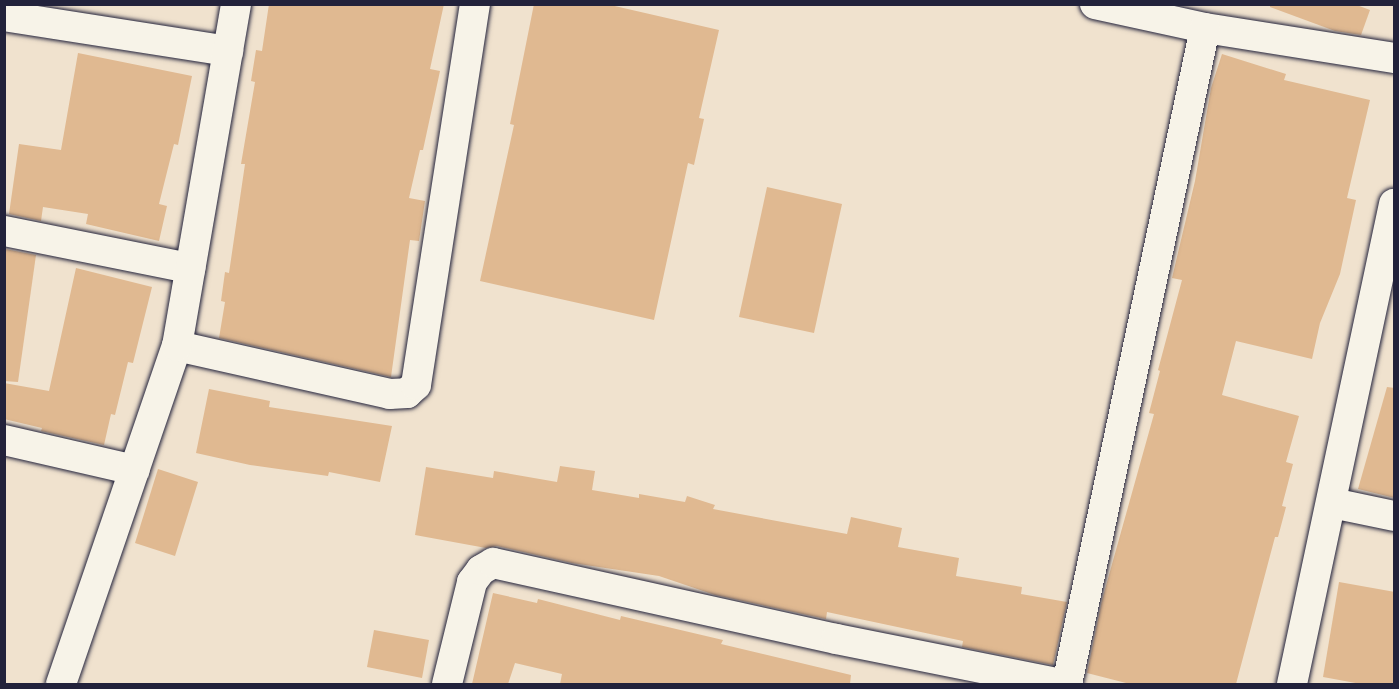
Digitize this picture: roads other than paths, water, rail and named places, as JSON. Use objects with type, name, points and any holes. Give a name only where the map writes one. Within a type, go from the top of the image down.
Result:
[{"type":"street","points":[[61,684],[177,346],[236,4]]},
{"type":"street","points":[[177,346],[390,394],[406,393],[416,386],[475,4]]},
{"type":"street","points":[[1095,4],[1205,28],[1395,58]]},
{"type":"street","points":[[4,16],[228,51]]},
{"type":"street","points":[[1067,684],[1205,28]]},
{"type":"street","points":[[1292,684],[1332,503],[1383,313],[1395,204]]},
{"type":"street","points":[[4,231],[190,268]]},
{"type":"street","points":[[4,440],[135,470]]},
{"type":"street","points":[[1332,503],[1395,516]]},
{"type":"street","points":[[447,684],[472,582],[481,570],[493,563],[836,639],[1061,684]]}]
